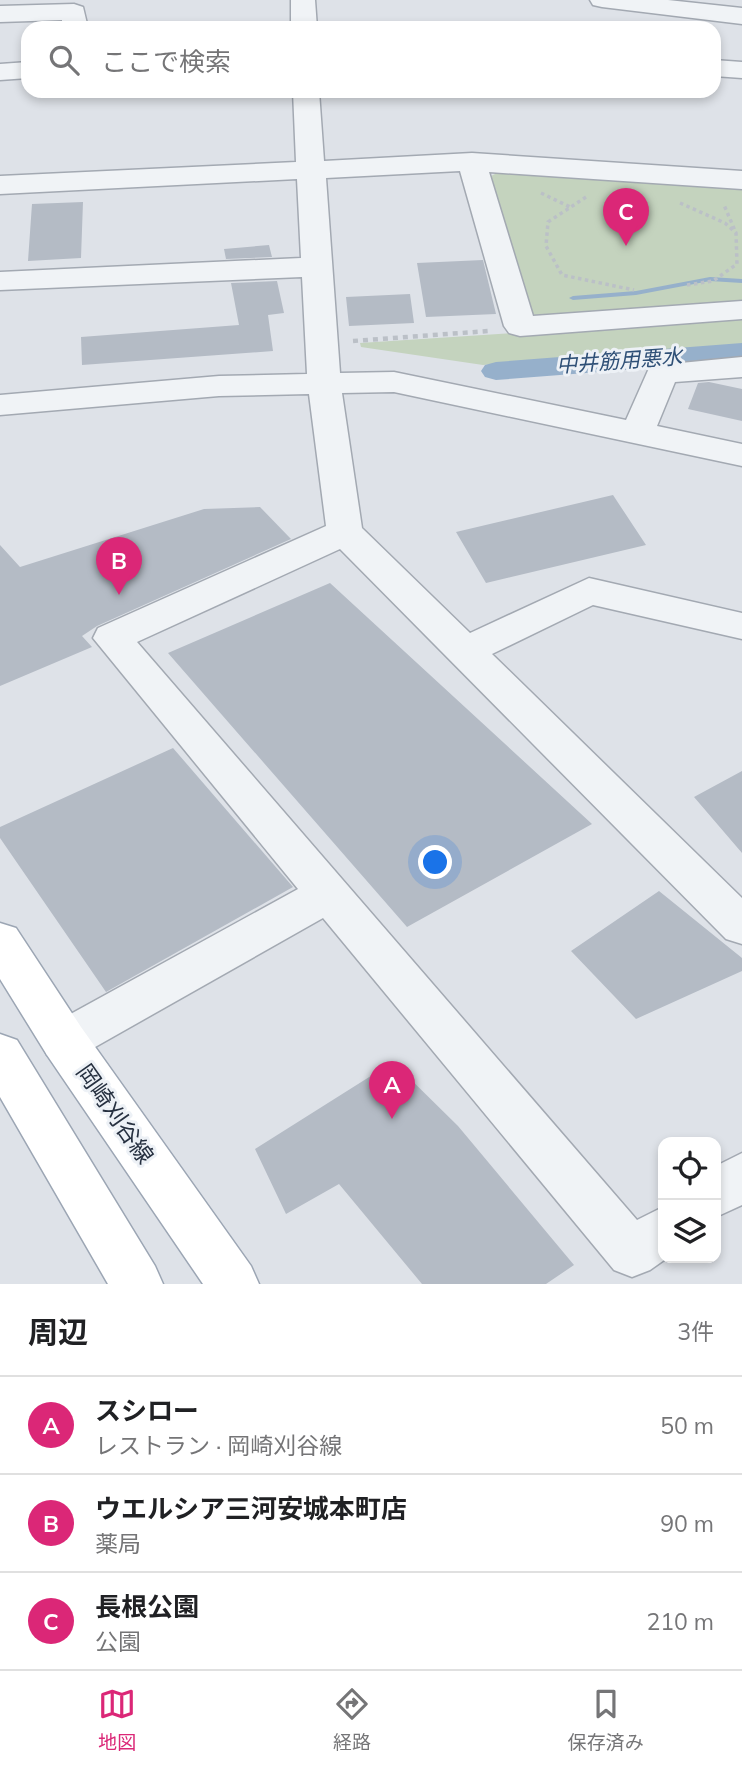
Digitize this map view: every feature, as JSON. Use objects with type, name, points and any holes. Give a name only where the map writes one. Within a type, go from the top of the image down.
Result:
[{"type":"main road","name":"岡崎刈谷線","points":[[0,940],[64,1041],[233,1284]]},
{"type":"main road","points":[[0,1054],[137,1284]]},
{"type":"street","points":[[303,0],[304,21]]},
{"type":"street","points":[[602,0],[742,16]]},
{"type":"street","points":[[0,14],[74,12],[75,21]]},
{"type":"street","points":[[721,68],[742,70]]},
{"type":"street","points":[[0,72],[21,71]]},
{"type":"street","points":[[306,98],[324,383],[345,532],[742,926]]},
{"type":"street","points":[[472,162],[520,326],[742,310]]},
{"type":"street","points":[[0,185],[472,162],[742,180]]},
{"type":"street","points":[[0,281],[316,267]]},
{"type":"street","points":[[638,432],[662,373],[742,367]]},
{"type":"street","points":[[0,405],[219,386],[394,382],[742,455]]},
{"type":"street","points":[[345,532],[112,638],[632,1253],[658,1235]]},
{"type":"street","points":[[465,651],[589,590],[742,626]]},
{"type":"street","points":[[64,1041],[328,894]]},
{"type":"street","points":[[721,1190],[742,1175]]},
{"type":"path","points":[[677,286],[713,281],[737,264],[736,233],[713,178]]},
{"type":"path","points":[[588,196],[548,222],[546,246],[562,275],[642,292]]},
{"type":"path","points":[[676,201],[725,223],[736,233]]},
{"type":"path","points":[[321,343],[520,326]]},
{"type":"green space","points":[[499,172],[742,188],[742,303],[538,317],[528,311],[491,176]]},
{"type":"green space","points":[[742,318],[742,345],[483,365],[361,347],[360,343]]},
{"type":"building","points":[[83,202],[81,258],[28,261],[32,204]]},
{"type":"building","points":[[269,245],[272,257],[226,259],[224,249]]},
{"type":"building","points":[[483,260],[496,314],[426,317],[417,263]]},
{"type":"building","points":[[277,281],[284,313],[268,315],[273,351],[82,365],[81,337],[239,325],[231,283]]},
{"type":"building","points":[[410,294],[414,323],[349,326],[346,297]]},
{"type":"building","points":[[709,382],[742,389],[742,421],[688,409],[698,383]]},
{"type":"building","points":[[613,495],[646,545],[486,583],[456,532]]},
{"type":"building","points":[[260,507],[291,539],[97,626],[82,636],[92,647],[0,686],[0,545],[20,567],[204,509]]},
{"type":"building","points":[[330,583],[592,824],[407,927],[168,653]]},
{"type":"building","points":[[173,748],[293,887],[106,992],[0,838],[0,827]]},
{"type":"building","points":[[742,771],[742,853],[694,797]]},
{"type":"building","points":[[659,891],[742,958],[742,971],[636,1019],[571,951]]},
{"type":"building","points":[[393,1062],[458,1126],[574,1265],[546,1284],[422,1284],[339,1184],[286,1214],[255,1149]]},
{"type":"waterway","points":[[573,298],[636,293],[710,279],[742,281]]},
{"type":"waterway","name":"中井筋用悪水","points":[[496,371],[742,352]]},
{"type":"place","name":"長根公園","points":[[626,246]]},
{"type":"place","name":"ウエルシア三河安城本町店","points":[[119,595]]},
{"type":"place","name":"スシロー","points":[[392,1119]]}]
